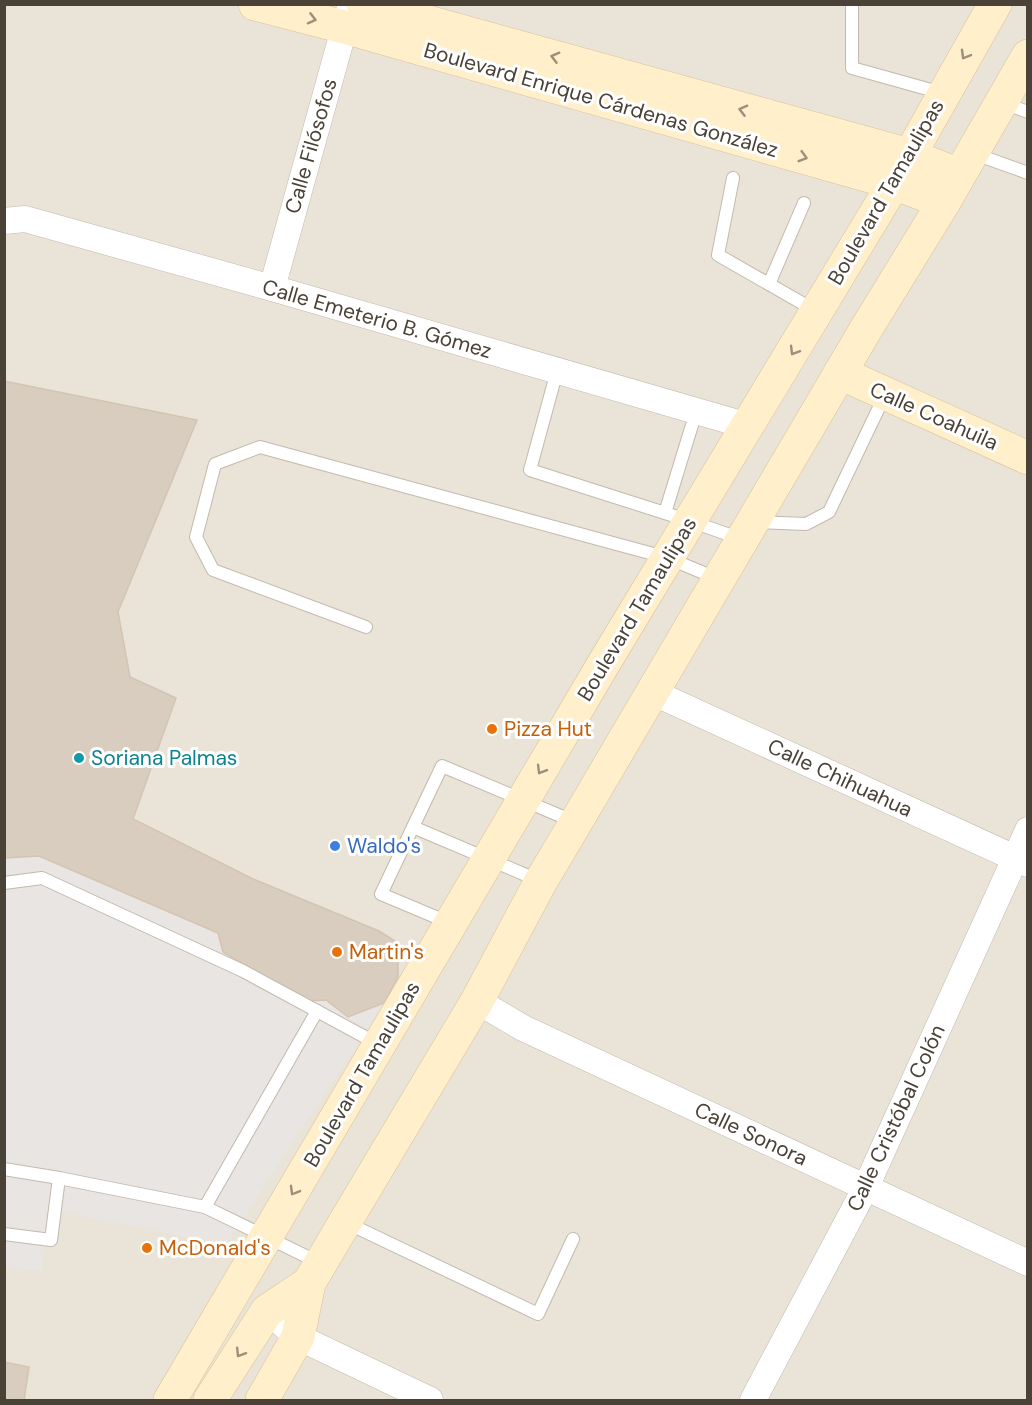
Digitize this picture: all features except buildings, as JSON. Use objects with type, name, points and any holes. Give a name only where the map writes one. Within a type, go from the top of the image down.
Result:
[{"type":"street","name":"Boulevard Enrique Cárdenas González","points":[[255,4],[353,12],[901,169],[959,176]]},
{"type":"street","name":"Calle Filósofos","points":[[272,288],[353,12]]},
{"type":"street","name":"Boulevard Tamaulipas","points":[[170,1401],[488,859],[668,558],[678,517],[748,426],[901,169],[985,16]]},
{"type":"street","points":[[262,1401],[298,1337],[315,1273],[477,1001],[541,881],[840,373],[959,176],[1014,107],[1028,56]]},
{"type":"street","name":"Calle Emeterio B. Gómez","points":[[4,221],[25,219],[748,426]]},
{"type":"street","name":"Calle Coahuila","points":[[840,373],[1028,458]]},
{"type":"street","name":"Calle Chihuahua","points":[[652,692],[1021,861]]},
{"type":"street","name":"Calle Cristóbal Colón","points":[[753,1401],[866,1187],[1021,861],[1028,830]]},
{"type":"street","name":"Calle Sonora","points":[[477,1001],[524,1028],[1028,1263]]},
{"type":"street","points":[[210,1401],[267,1311],[315,1273]]},
{"type":"street","points":[[267,1311],[298,1337],[430,1401]]},
{"type":"lane","points":[[852,4],[852,68],[944,94]]},
{"type":"lane","points":[[959,176],[1028,173]]},
{"type":"lane","points":[[733,178],[718,255],[817,312]]},
{"type":"lane","points":[[769,284],[804,203]]},
{"type":"lane","points":[[557,371],[530,470],[678,517],[747,531],[806,524],[829,512],[886,394]]},
{"type":"lane","points":[[678,517],[696,412]]},
{"type":"lane","points":[[366,627],[213,570],[196,537],[215,464],[260,447],[668,558],[719,579]]},
{"type":"lane","points":[[451,923],[381,894],[442,765],[576,822]]},
{"type":"lane","points":[[413,826],[541,881]]},
{"type":"lane","points":[[4,883],[42,878],[243,971],[379,1045]]},
{"type":"lane","points":[[206,1207],[317,1011]]},
{"type":"lane","points":[[4,1169],[206,1207],[267,1237],[315,1273]]},
{"type":"lane","points":[[4,1234],[51,1240],[60,1178]]},
{"type":"lane","points":[[345,1222],[538,1314],[573,1239]]},
{"type":"shaded area","points":[[5,5],[1027,5],[1027,1400],[5,1400]]},
{"type":"shaded area","points":[[39,856],[218,933],[223,952],[304,1001],[326,1000],[348,1017],[384,1003],[226,1245],[51,1210],[41,1271],[5,1267],[5,858]]},
{"type":"place","name":"Pizza Hut","points":[[492,729]]},
{"type":"place","name":"Soriana Palmas","points":[[79,758]]},
{"type":"place","name":"Waldo's","points":[[335,846]]},
{"type":"place","name":"Martin's","points":[[337,952]]},
{"type":"place","name":"McDonald's","points":[[147,1248]]}]
